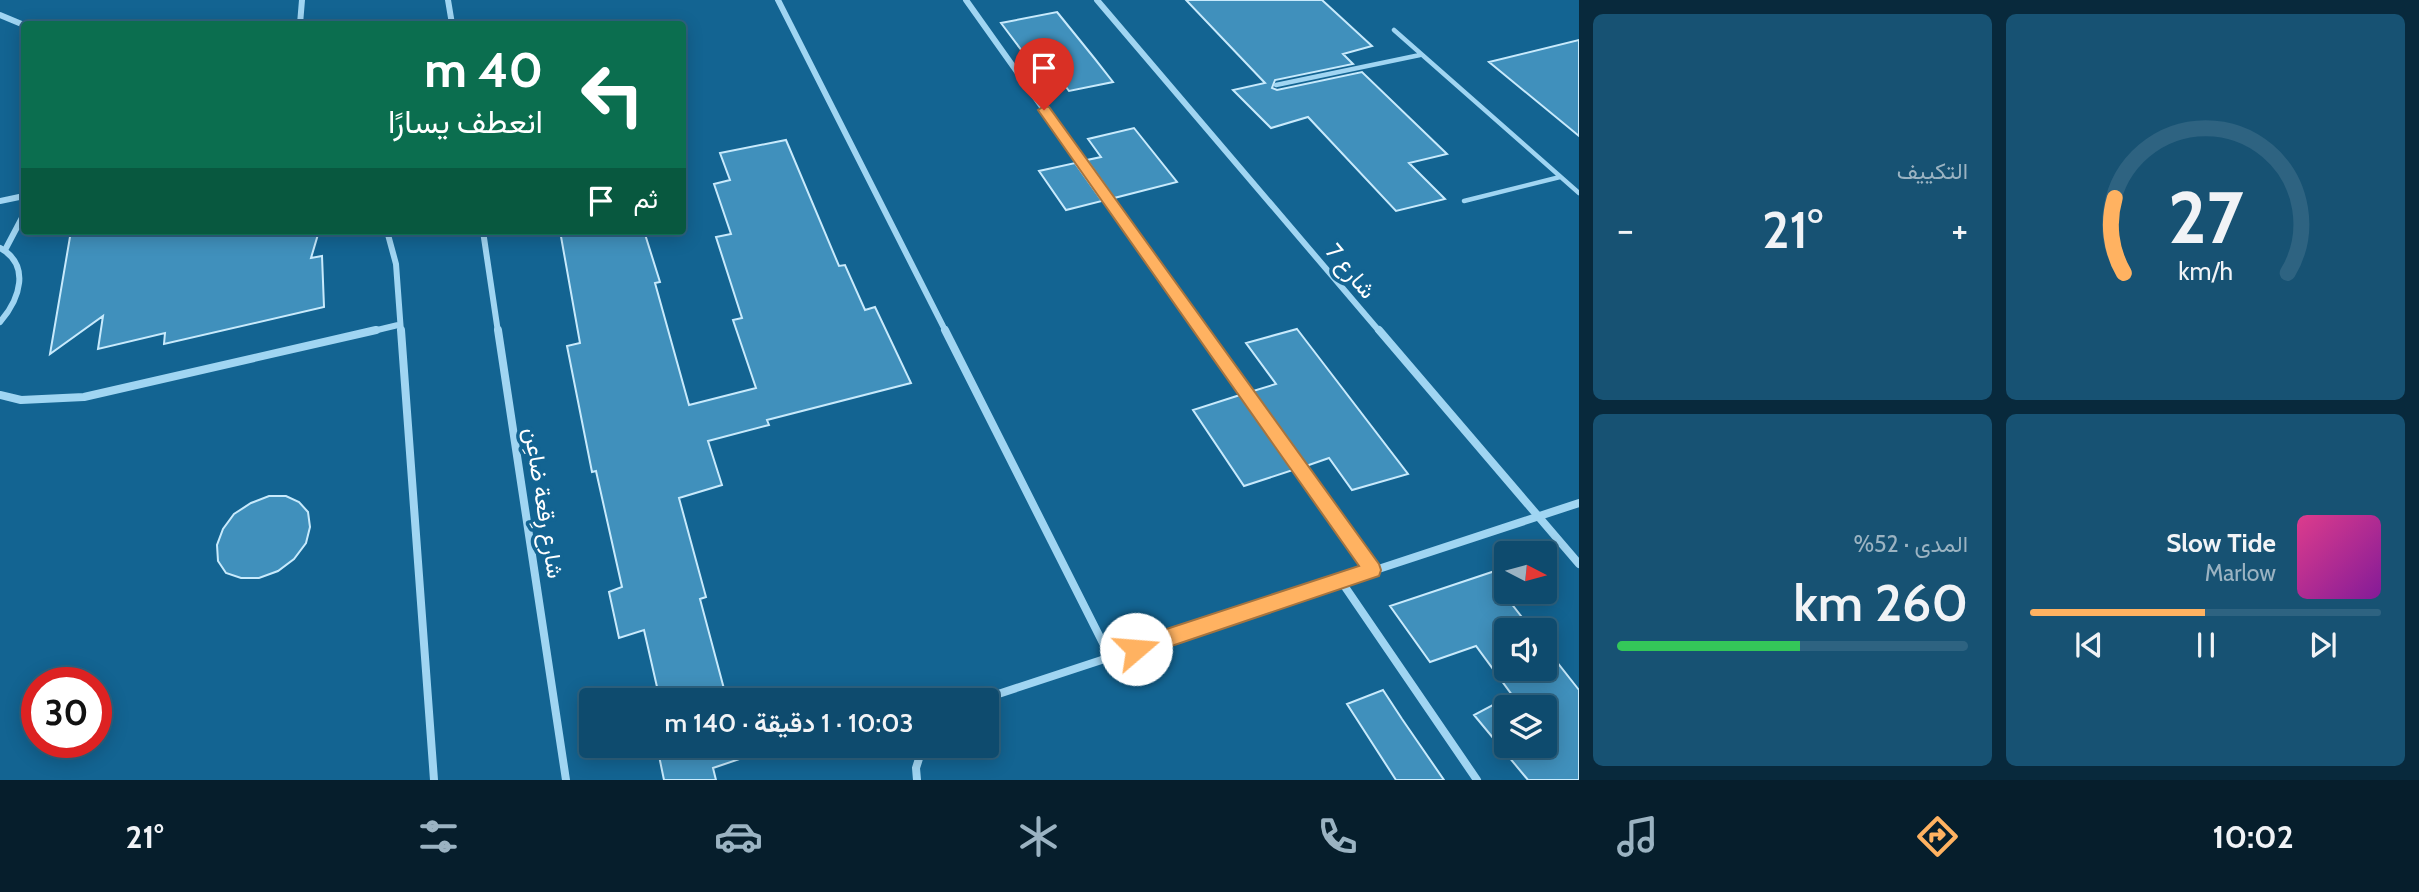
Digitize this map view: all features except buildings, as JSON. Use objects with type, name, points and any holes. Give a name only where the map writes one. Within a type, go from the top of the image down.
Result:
[{"type":"street","points":[[300,21],[302,0]]},
{"type":"street","points":[[448,0],[452,21]]},
{"type":"street","points":[[778,0],[1110,657]]},
{"type":"street","points":[[966,0],[1372,570]]},
{"type":"street","name":"شارع 7","points":[[1097,0],[1579,564]]},
{"type":"street","points":[[0,15],[21,24]]},
{"type":"street","points":[[0,201],[21,197]]},
{"type":"street","points":[[0,322],[20,289],[20,266],[2,249],[21,219]]},
{"type":"street","points":[[388,235],[396,264],[398,325],[434,780]]},
{"type":"street","name":"شارع رِقعة ضاعِن","points":[[484,235],[566,780]]},
{"type":"street","points":[[0,395],[21,400],[84,397],[398,325]]},
{"type":"street","points":[[999,694],[1579,503]]},
{"type":"street","points":[[1341,581],[1477,780]]},
{"type":"street","points":[[916,780],[919,758]]},
{"type":"lane","points":[[1394,30],[1579,193]]},
{"type":"lane","points":[[1276,85],[1421,54]]},
{"type":"lane","points":[[1464,201],[1560,177]]},
{"type":"route","points":[[1044,110],[1372,570],[1136,649]]}]
